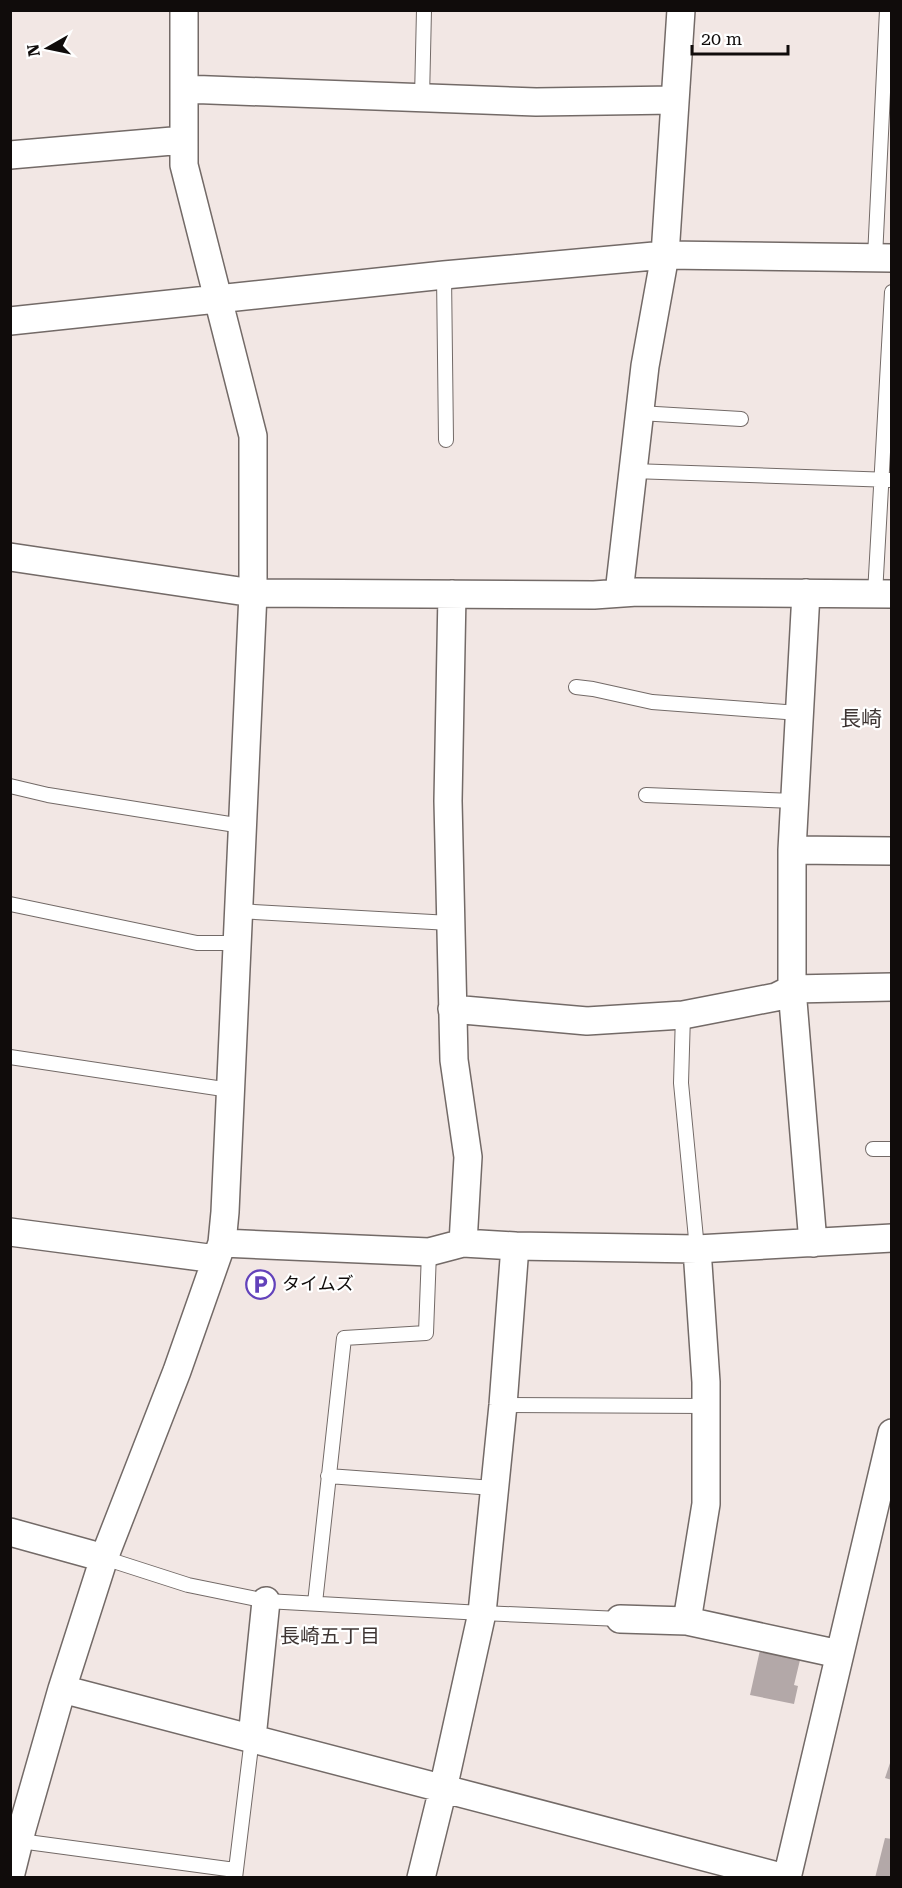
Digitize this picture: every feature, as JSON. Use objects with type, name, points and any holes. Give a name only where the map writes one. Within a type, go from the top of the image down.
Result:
[{"type":"street","points":[[10,1877],[18,1832],[104,1558],[177,1371],[219,1251],[225,1212],[253,593],[253,436],[184,165],[184,10]]},
{"type":"street","points":[[619,593],[645,366],[665,255],[681,10]]},
{"type":"street","points":[[184,89],[536,102],[675,100]]},
{"type":"street","points":[[10,155],[184,140]]},
{"type":"street","points":[[10,321],[444,275],[665,255],[883,258]]},
{"type":"street","points":[[10,557],[253,593],[883,594]]},
{"type":"street","points":[[806,593],[792,850],[792,989],[813,1243]]},
{"type":"street","points":[[452,594],[448,801],[450,923],[454,1060],[468,1157],[463,1243]]},
{"type":"street","points":[[792,850],[891,850]]},
{"type":"street","points":[[452,1009],[587,1021],[683,1015],[776,997],[792,989],[891,987]]},
{"type":"street","points":[[10,1232],[219,1251],[429,1252],[463,1243],[697,1249],[891,1239]]},
{"type":"street","points":[[421,1878],[482,1613],[503,1405],[515,1246]]},
{"type":"street","points":[[687,1621],[706,1504],[706,1406],[697,1249]]},
{"type":"street","points":[[62,1689],[784,1877],[891,1433]]},
{"type":"street","points":[[10,1532],[104,1558]]},
{"type":"street","points":[[252,1738],[266,1601]]},
{"type":"street","points":[[620,1619],[687,1621],[839,1654]]},
{"type":"lane","points":[[422,98],[424,10]]},
{"type":"lane","points":[[883,258],[887,10]]},
{"type":"lane","points":[[444,275],[446,440]]},
{"type":"lane","points":[[883,594],[891,292]]},
{"type":"lane","points":[[639,413],[741,419]]},
{"type":"lane","points":[[632,471],[886,480]]},
{"type":"lane","points":[[576,687],[652,702],[799,713]]},
{"type":"lane","points":[[10,786],[48,795],[242,826]]},
{"type":"lane","points":[[646,795],[794,801]]},
{"type":"lane","points":[[10,904],[197,943],[236,943]]},
{"type":"lane","points":[[238,911],[450,923]]},
{"type":"lane","points":[[683,1015],[681,1083],[697,1249]]},
{"type":"lane","points":[[10,1056],[230,1090]]},
{"type":"lane","points":[[873,1149],[891,1149]]},
{"type":"lane","points":[[315,1603],[344,1338],[426,1333],[429,1252]]},
{"type":"lane","points":[[503,1405],[706,1406]]},
{"type":"lane","points":[[328,1476],[494,1488]]},
{"type":"lane","points":[[104,1558],[188,1585],[266,1601],[620,1619]]},
{"type":"lane","points":[[18,1832],[235,1874],[252,1738]]},
{"type":"building","points":[[760,1650],[800,1660],[794,1685],[798,1686],[794,1704],[750,1695]]},
{"type":"building","points":[[892,1760],[892,1780],[885,1778]]},
{"type":"building","points":[[885,1838],[892,1839],[892,1878],[875,1878]]},
{"type":"place","name":"タイムズ","points":[[261,1284]]},
{"type":"district","name":"長崎","points":[[861,719]]},
{"type":"district","name":"長崎五丁目","points":[[330,1636]]}]
